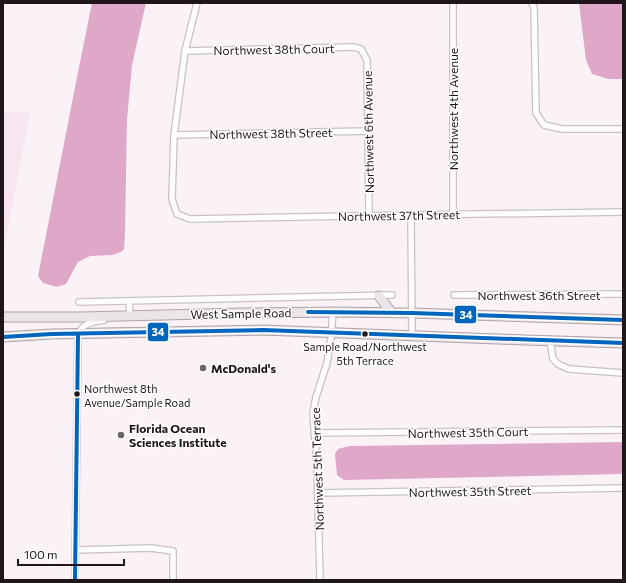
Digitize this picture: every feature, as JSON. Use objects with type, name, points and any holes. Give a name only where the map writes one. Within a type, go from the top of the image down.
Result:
[{"type":"main road","points":[[380,296],[391,312]]},
{"type":"main road","name":"West Sample Road","points":[[3,317],[391,312],[623,320]]},
{"type":"main road","name":"West Sample Road","points":[[3,337],[27,335],[263,330],[550,341],[623,342]]},
{"type":"street","points":[[174,135],[186,51],[197,3]]},
{"type":"street","name":"Northwest 4th Avenue","points":[[453,3],[453,214]]},
{"type":"street","points":[[532,3],[534,8],[536,113],[544,125],[562,129],[623,128]]},
{"type":"street","name":"Northwest 38th Court","points":[[186,51],[353,47],[362,49]]},
{"type":"street","name":"Northwest 6th Avenue","points":[[362,49],[367,60],[369,215]]},
{"type":"street","name":"Northwest 38th Street","points":[[174,135],[368,131]]},
{"type":"street","name":"Northwest 37th Street","points":[[174,135],[172,198],[177,214],[190,219],[623,212]]},
{"type":"street","points":[[411,215],[412,336]]},
{"type":"street","name":"Northwest 36th Street","points":[[454,295],[623,294]]},
{"type":"street","points":[[79,302],[392,296]]},
{"type":"street","points":[[75,580],[78,334],[88,323],[127,316],[129,301]]},
{"type":"street","name":"Northwest 5th Terrace","points":[[320,580],[314,405],[327,363],[333,312]]},
{"type":"street","points":[[550,341],[553,358],[558,364],[569,369],[623,373]]},
{"type":"street","name":"Northwest 35th Court","points":[[314,434],[623,430]]},
{"type":"street","name":"Northwest 35th Street","points":[[318,494],[623,488]]},
{"type":"street","points":[[75,550],[151,548],[173,551],[173,580]]},
{"type":"shaded area","points":[[92,3],[146,3],[132,65],[127,119],[124,249],[121,252],[112,255],[90,256],[78,262],[66,284],[57,287],[43,283],[38,276]]},
{"type":"shaded area","points":[[579,3],[623,3],[623,79],[608,79],[592,74],[586,60]]},
{"type":"shaded area","points":[[30,112],[3,256],[3,113]]},
{"type":"shaded area","points":[[623,442],[623,474],[344,480],[337,475],[335,454],[338,449],[349,446]]},
{"type":"transit line","name":"34","points":[[308,312],[412,313],[623,320]]},
{"type":"transit line","name":"34","points":[[3,337],[52,334],[263,330],[623,343]]},
{"type":"transit line","name":"34","points":[[75,580],[78,334]]},
{"type":"place","name":"Sample Road/Northwest 5th Terrace","points":[[365,334]]},
{"type":"place","name":"McDonald's","points":[[203,368]]},
{"type":"place","name":"Northwest 8th Avenue/Sample Road","points":[[77,394]]},
{"type":"place","name":"Florida Ocean Sciences Institute","points":[[121,435]]}]
